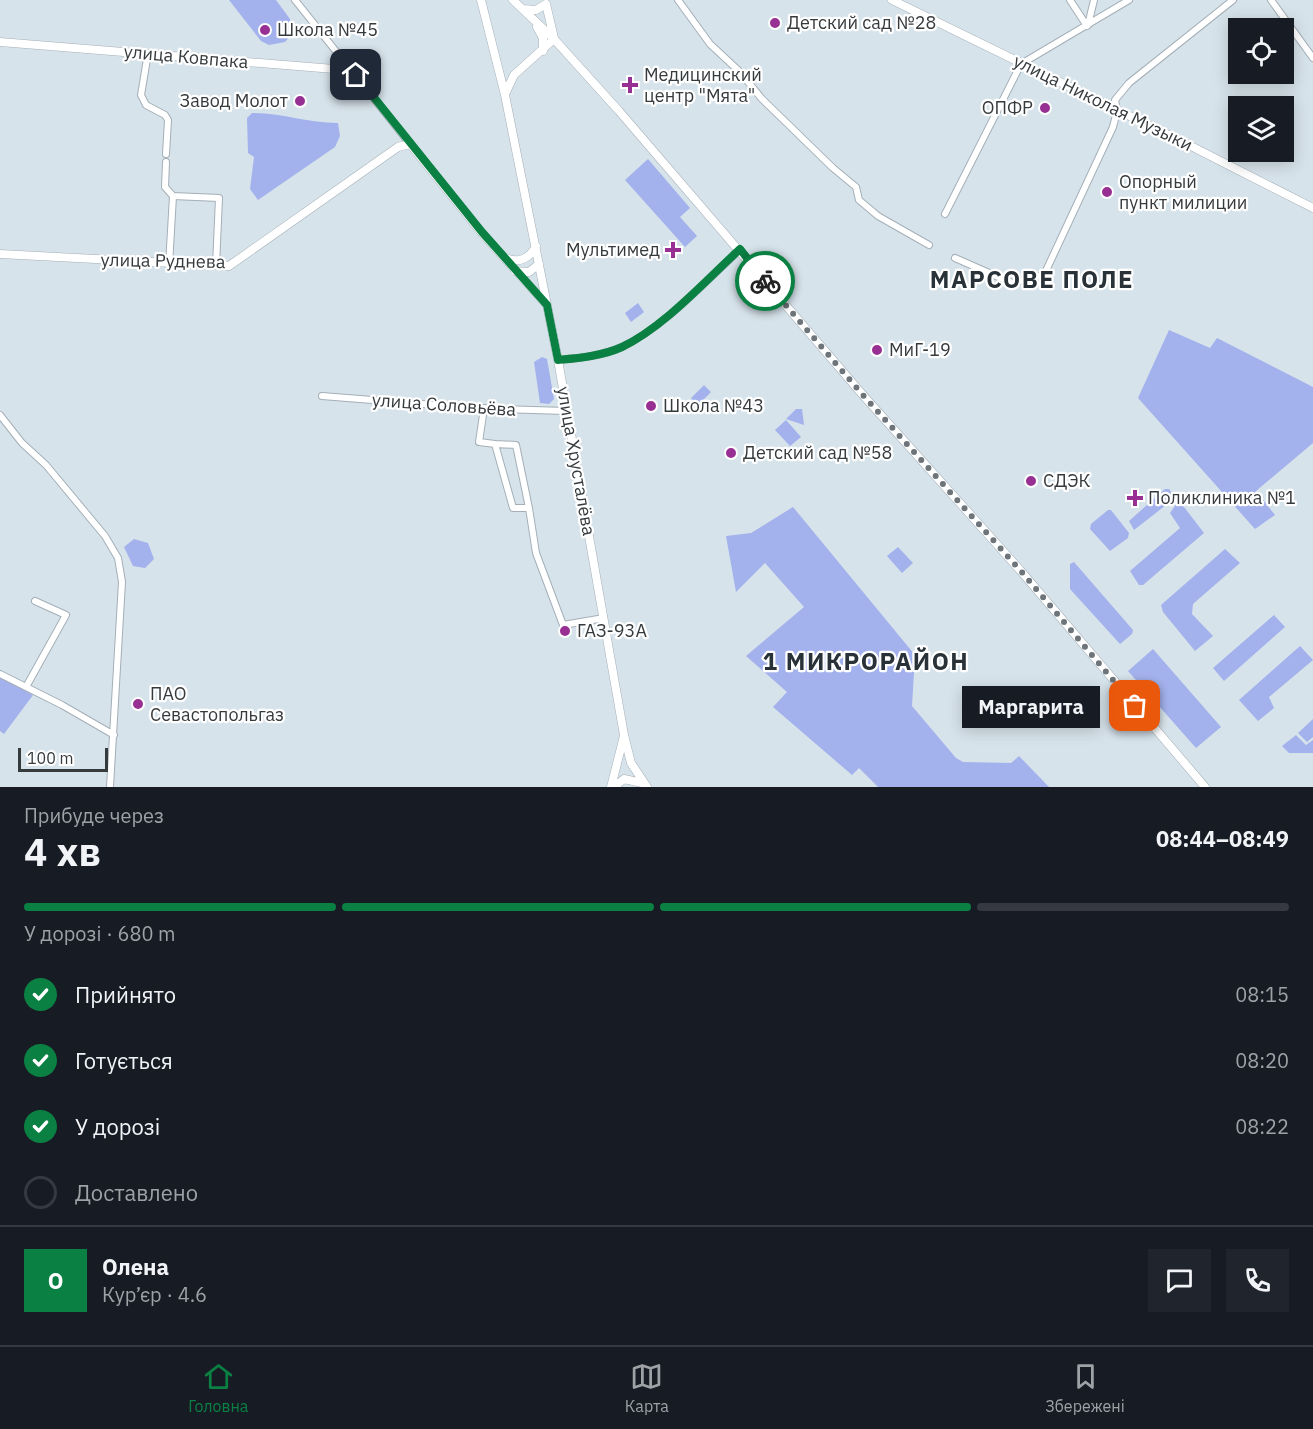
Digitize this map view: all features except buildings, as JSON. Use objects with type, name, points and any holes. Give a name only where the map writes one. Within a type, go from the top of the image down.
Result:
[{"type":"main road","name":"улица Хрусталёва","points":[[481,0],[506,95],[536,246],[624,735],[631,763],[646,786]]},
{"type":"main road","points":[[513,0],[554,39],[740,249],[862,394],[1020,570],[1205,787]]},
{"type":"main road","points":[[538,0],[534,21],[543,38],[543,51]]},
{"type":"main road","name":"улица Николая Музыки","points":[[892,0],[902,2],[1021,64],[1313,208]]},
{"type":"main road","points":[[522,9],[537,10],[547,2],[554,39]]},
{"type":"main road","points":[[506,95],[514,75],[554,39]]},
{"type":"main road","name":"улица Ковпака","points":[[0,42],[334,69],[349,75],[366,88]]},
{"type":"main road","points":[[410,144],[515,271],[547,305]]},
{"type":"main road","name":"улица Руднева","points":[[0,254],[169,265],[229,266],[398,147],[410,144]]},
{"type":"main road","points":[[502,255],[509,260],[525,259],[536,246]]},
{"type":"main road","points":[[515,271],[529,272],[539,264]]},
{"type":"main road","points":[[613,784],[624,735]]},
{"type":"main road","points":[[613,784],[621,769],[631,763]]},
{"type":"main road","points":[[613,784],[624,780],[635,780],[646,786]]},
{"type":"street","points":[[295,0],[410,144]]},
{"type":"street","points":[[678,0],[711,44],[762,99],[833,168],[856,187],[859,200],[878,216],[929,245]]},
{"type":"street","points":[[1070,0],[1088,26]]},
{"type":"street","points":[[1088,26],[1094,0]]},
{"type":"street","points":[[945,214],[1021,64],[1129,0]]},
{"type":"street","points":[[955,258],[1012,283],[1044,275],[1113,127],[1117,111],[1115,100],[1129,83],[1233,0]]},
{"type":"street","points":[[1271,0],[1313,58]]},
{"type":"street","points":[[148,53],[141,94],[146,105],[165,115],[168,120],[166,154]]},
{"type":"street","name":"улица Руднева","points":[[398,147],[404,136]]},
{"type":"street","points":[[166,162],[165,187],[173,196],[169,265]]},
{"type":"street","points":[[173,196],[219,198],[216,266]]},
{"type":"street","points":[[558,360],[608,352],[635,339],[659,322],[740,249]]},
{"type":"street","name":"улица Соловьёва","points":[[322,396],[484,408],[566,411]]},
{"type":"street","points":[[484,408],[479,442],[516,445],[536,552],[563,625],[604,618]]},
{"type":"street","points":[[0,416],[22,443],[54,474],[105,536],[118,558],[122,582],[110,787]]},
{"type":"street","points":[[495,444],[513,508],[529,508]]},
{"type":"street","points":[[26,687],[66,615],[35,601]]},
{"type":"street","points":[[0,674],[114,735]]},
{"type":"shaded area","points":[[229,0],[276,0],[290,19],[292,34],[285,42],[269,45],[261,41]]},
{"type":"shaded area","points":[[252,113],[338,123],[340,136],[335,147],[258,200],[250,189],[254,157],[248,153],[247,118]]},
{"type":"shaded area","points":[[648,159],[690,208],[680,217],[697,236],[685,247],[625,180]]},
{"type":"shaded area","points":[[638,303],[644,312],[631,322],[625,313]]},
{"type":"shaded area","points":[[1169,330],[1210,348],[1217,338],[1313,387],[1313,443],[1256,491],[1275,515],[1255,529],[1138,398]]},
{"type":"shaded area","points":[[542,357],[547,359],[554,399],[549,404],[540,403],[534,362]]},
{"type":"shaded area","points":[[704,385],[711,392],[698,405],[691,398]]},
{"type":"shaded area","points":[[796,409],[802,409],[804,425],[786,419]]},
{"type":"shaded area","points":[[786,420],[801,437],[790,446],[775,430]]},
{"type":"shaded area","points":[[1165,489],[1169,489],[1175,498],[1134,530],[1129,521]]},
{"type":"shaded area","points":[[1177,503],[1181,503],[1204,533],[1143,585],[1139,585],[1130,571],[1180,528],[1170,513]]},
{"type":"shaded area","points":[[793,507],[915,655],[912,706],[956,758],[963,762],[1011,763],[1019,756],[1049,787],[878,787],[859,768],[852,775],[773,707],[787,692],[746,656],[804,607],[765,563],[736,592],[726,536],[751,533]]},
{"type":"shaded area","points":[[1111,510],[1129,533],[1128,538],[1110,551],[1090,529],[1091,524]]},
{"type":"shaded area","points":[[134,539],[148,543],[154,559],[145,568],[133,566],[124,547]]},
{"type":"shaded area","points":[[898,547],[913,563],[902,573],[887,556]]},
{"type":"shaded area","points":[[1225,549],[1240,563],[1193,604],[1192,614],[1213,636],[1195,651],[1163,612],[1161,605]]},
{"type":"shaded area","points":[[1074,562],[1133,630],[1132,634],[1120,644],[1070,589],[1070,564]]},
{"type":"shaded area","points":[[1274,615],[1285,627],[1224,681],[1213,668]]},
{"type":"shaded area","points":[[1300,646],[1313,660],[1269,697],[1274,708],[1258,721],[1239,700]]},
{"type":"shaded area","points":[[1153,649],[1221,727],[1196,748],[1128,671]]},
{"type":"shaded area","points":[[0,677],[33,695],[4,734],[0,731]]},
{"type":"shaded area","points":[[1313,719],[1313,737],[1307,742],[1298,733]]},
{"type":"shaded area","points":[[1296,735],[1306,745],[1313,740],[1313,753],[1289,753],[1282,746]]},
{"type":"way so far","points":[[765,281],[862,394],[1001,548],[1135,706]]},
{"type":"place","name":"Детский сад №28","points":[[775,23]]},
{"type":"place","name":"Школа №45","points":[[265,30]]},
{"type":"place","name":"Медицинский центр \"Мята\"","points":[[630,85]]},
{"type":"place","name":"Завод Молот","points":[[300,101]]},
{"type":"place","name":"ОПФР","points":[[1045,108]]},
{"type":"place","name":"Опорный пункт милиции","points":[[1107,192]]},
{"type":"place","name":"Мультимед","points":[[673,250]]},
{"type":"place","name":"МиГ-19","points":[[877,350]]},
{"type":"place","name":"Школа №43","points":[[651,406]]},
{"type":"place","name":"Детский сад №58","points":[[731,453]]},
{"type":"place","name":"СДЭК","points":[[1031,481]]},
{"type":"place","name":"Поликлиника №1","points":[[1135,498]]},
{"type":"place","name":"ГАЗ-93А","points":[[565,631]]},
{"type":"place","name":"ПАО Севастопольгаз","points":[[138,704]]},
{"type":"place","name":"Маргарита","points":[[1135,706]]},
{"type":"district","name":"МАРСОВЕ ПОЛЕ","points":[[1032,280]]},
{"type":"district","name":"1 МИКРОРАЙОН","points":[[866,662]]},
{"type":"route","points":[[356,75],[482,232],[547,305],[558,360],[608,352],[622,347],[647,332],[740,249],[765,281]]}]
